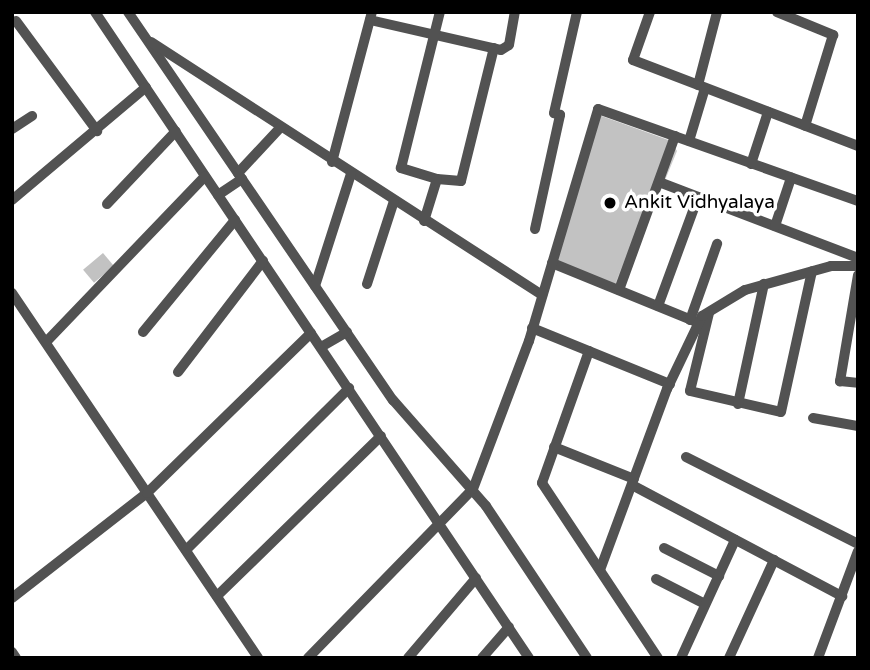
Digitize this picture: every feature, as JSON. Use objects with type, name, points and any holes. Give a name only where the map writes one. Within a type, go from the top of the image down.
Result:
[{"type":"street","points":[[95,12],[529,658]]},
{"type":"street","points":[[128,12],[347,332],[429,445],[472,489],[587,658]]},
{"type":"street","points":[[440,12],[401,168],[437,179],[461,181],[494,48]]},
{"type":"street","points":[[332,162],[371,16],[435,35],[506,49],[515,12]]},
{"type":"street","points":[[535,229],[560,115],[554,113],[577,12]]},
{"type":"street","points":[[650,12],[633,60],[858,146]]},
{"type":"street","points":[[689,141],[717,12]]},
{"type":"street","points":[[777,12],[832,35],[805,126]]},
{"type":"street","points":[[16,21],[97,131]]},
{"type":"street","points":[[146,39],[332,162],[542,295]]},
{"type":"street","points":[[12,200],[146,87]]},
{"type":"street","points":[[309,658],[472,489],[532,328],[598,109],[858,201]]},
{"type":"street","points":[[751,163],[768,112]]},
{"type":"street","points":[[12,129],[32,116]]},
{"type":"street","points":[[218,195],[240,176],[280,128]]},
{"type":"street","points":[[107,204],[176,131]]},
{"type":"street","points":[[619,290],[675,136]]},
{"type":"street","points":[[315,286],[351,174]]},
{"type":"street","points":[[47,341],[205,176]]},
{"type":"street","points":[[775,226],[791,178]]},
{"type":"street","points":[[424,220],[437,179]]},
{"type":"street","points":[[659,182],[858,258]]},
{"type":"street","points":[[658,306],[698,197]]},
{"type":"street","points":[[367,284],[394,201]]},
{"type":"street","points":[[143,332],[235,220]]},
{"type":"street","points":[[600,570],[694,321],[717,244]]},
{"type":"street","points":[[178,372],[263,261]]},
{"type":"street","points":[[552,262],[694,321]]},
{"type":"street","points":[[694,321],[745,290],[812,271],[858,266]]},
{"type":"street","points":[[709,312],[690,391],[777,413],[784,408],[812,271]]},
{"type":"street","points":[[858,275],[839,381],[858,383]]},
{"type":"street","points":[[738,404],[764,284]]},
{"type":"street","points":[[12,293],[47,341],[258,658]]},
{"type":"street","points":[[532,328],[670,384]]},
{"type":"street","points":[[321,347],[347,332]]},
{"type":"street","points":[[12,598],[147,493],[311,333]]},
{"type":"street","points":[[589,351],[542,483],[658,658]]},
{"type":"street","points":[[186,550],[349,388]]},
{"type":"street","points":[[813,418],[858,426]]},
{"type":"street","points":[[217,596],[380,436]]},
{"type":"street","points":[[554,447],[633,482],[842,596]]},
{"type":"street","points":[[686,457],[858,544]]},
{"type":"street","points":[[681,658],[735,540]]},
{"type":"street","points":[[664,548],[719,576]]},
{"type":"street","points":[[818,658],[858,551]]},
{"type":"street","points":[[729,658],[774,560]]},
{"type":"street","points":[[408,658],[476,578]]},
{"type":"street","points":[[656,579],[705,604]]},
{"type":"street","points":[[482,658],[509,627]]},
{"type":"street","points":[[12,652],[16,658]]},
{"type":"building","name":"Ankit Vidhyalaya","points":[[596,114],[674,142],[613,288],[556,264]]},
{"type":"building","points":[[103,253],[114,266],[94,283],[83,270]]},
{"type":"place","name":"Ankit Vidhyalaya","points":[[610,203]]}]
